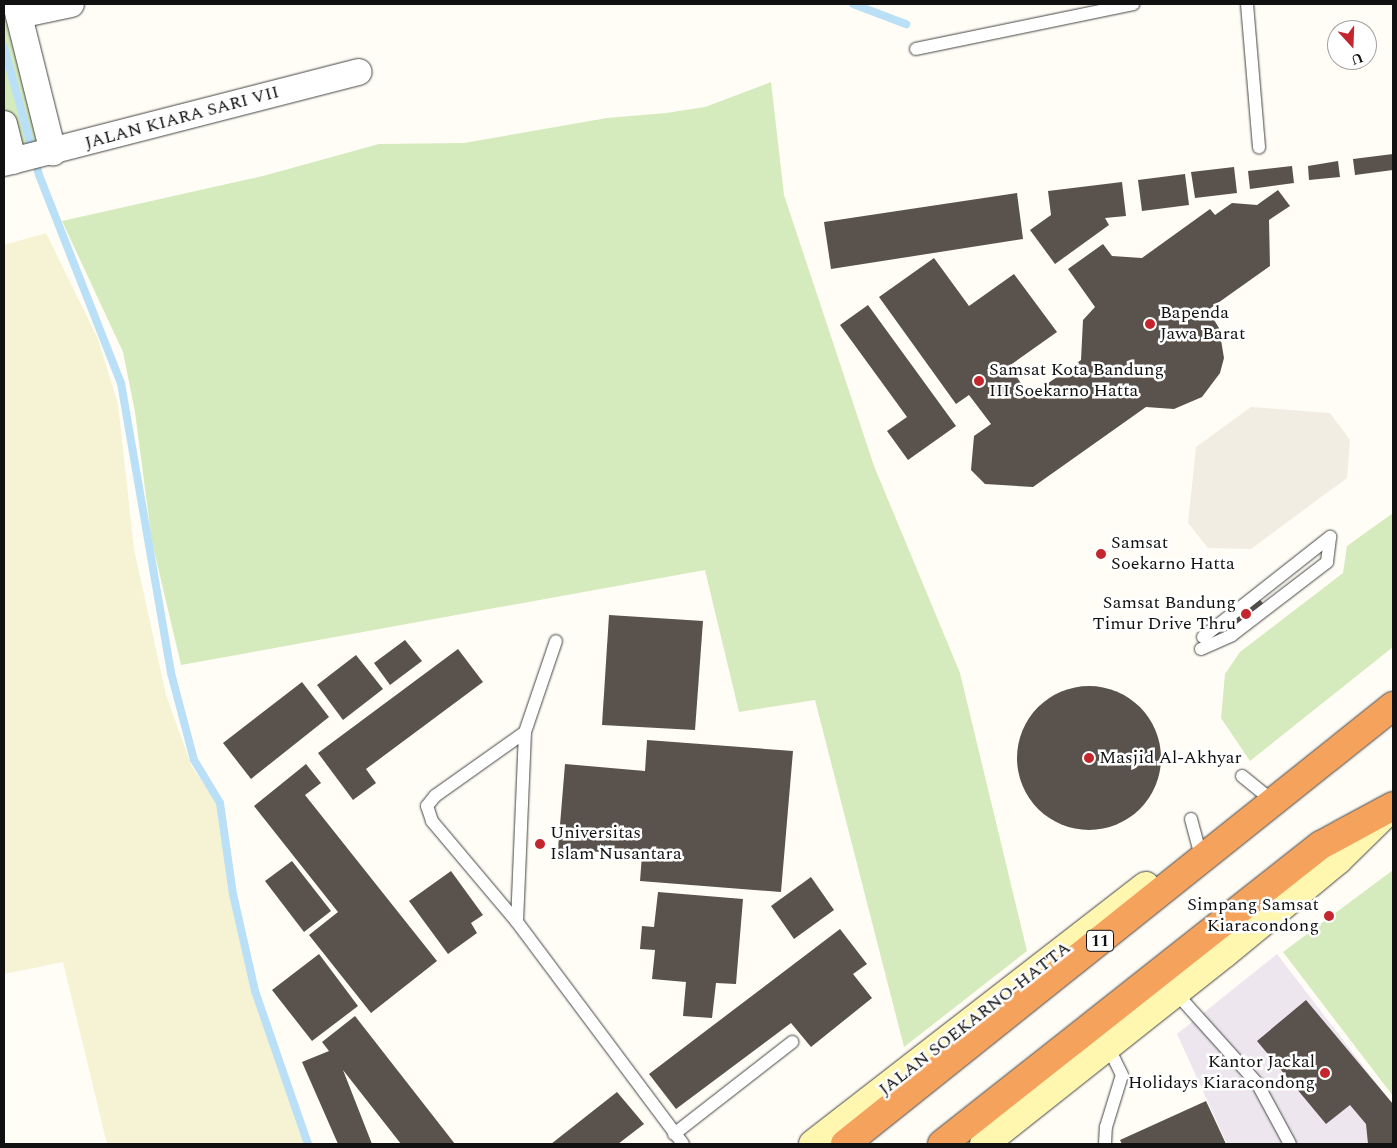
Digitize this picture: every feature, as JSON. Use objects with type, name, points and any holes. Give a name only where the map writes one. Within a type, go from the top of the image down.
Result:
[{"type":"highway","name":"JALAN SOEKARNO-HATTA","points":[[845,1144],[1393,706]]},
{"type":"highway","points":[[942,1144],[1321,845],[1393,806]]},
{"type":"main road","name":"JALAN SOEKARNO-HATTA","points":[[813,1144],[1198,846],[1285,775],[1355,738]]},
{"type":"main road","points":[[984,1144],[1176,994],[1338,860],[1393,806]]},
{"type":"street","points":[[27,158],[18,9],[71,4]]},
{"type":"street","name":"JALAN KIARA SARI VII","points":[[27,158],[359,72]]},
{"type":"street","points":[[4,124],[27,158]]},
{"type":"lane","points":[[916,49],[1133,4]]},
{"type":"lane","points":[[1247,4],[1259,147]]},
{"type":"lane","points":[[1330,537],[1327,562],[1232,635],[1202,643],[1330,537]]},
{"type":"lane","points":[[517,922],[526,732],[556,641]]},
{"type":"lane","points":[[526,732],[434,796],[427,806],[432,821],[517,922],[682,1144]]},
{"type":"lane","points":[[1242,776],[1263,793]]},
{"type":"lane","points":[[1191,819],[1198,846]]},
{"type":"lane","points":[[1176,994],[1257,1082],[1290,1144]]},
{"type":"lane","points":[[674,1134],[792,1042]]},
{"type":"lane","points":[[1105,1144],[1106,1127],[1122,1075],[1109,1048]]},
{"type":"shaded area","points":[[46,233],[98,339],[118,404],[134,549],[166,695],[192,767],[220,806],[230,882],[266,1029],[309,1144],[107,1144],[63,962],[4,974],[4,245]]},
{"type":"shaded area","points":[[1251,407],[1330,413],[1350,440],[1347,478],[1251,549],[1208,548],[1188,523],[1196,447]]},
{"type":"shaded area","points":[[1277,954],[1393,1105],[1393,1144],[1227,1144],[1177,1034]]},
{"type":"green space","points":[[4,4],[49,140],[9,146],[4,125]]},
{"type":"green space","points":[[771,82],[784,195],[874,466],[960,673],[1027,951],[904,1047],[815,700],[739,712],[705,570],[181,665],[152,542],[135,412],[123,352],[62,221],[263,176],[379,144],[464,143],[607,118],[666,113],[705,107]]},
{"type":"green space","points":[[1393,513],[1393,647],[1250,761],[1221,718],[1225,674],[1240,652],[1343,573],[1347,546]]},
{"type":"green space","points":[[1393,870],[1392,958],[1393,1096],[1283,952]]},
{"type":"building","points":[[1393,154],[1393,170],[1355,175],[1353,159]]},
{"type":"building","points":[[1338,161],[1340,177],[1309,180],[1308,166]]},
{"type":"building","points":[[1292,166],[1294,183],[1250,189],[1248,171]]},
{"type":"building","points":[[1234,167],[1237,193],[1195,198],[1191,172]]},
{"type":"building","points":[[1185,174],[1189,205],[1142,211],[1138,180]]},
{"type":"building","points":[[1122,182],[1126,216],[1105,218],[1109,225],[1055,264],[1030,230],[1051,215],[1048,191]]},
{"type":"building","points":[[1278,190],[1290,206],[1269,220],[1270,266],[1208,310],[1219,328],[1224,358],[1220,373],[1202,397],[1174,409],[1146,407],[1033,487],[985,484],[971,470],[974,436],[991,424],[969,395],[956,404],[879,297],[934,258],[969,306],[1014,274],[1057,332],[1009,366],[1030,396],[1081,360],[1083,320],[1095,307],[1068,269],[1103,244],[1112,256],[1142,258],[1210,209],[1215,215],[1232,203],[1257,205]]},
{"type":"building","points":[[1017,193],[1023,239],[831,269],[824,222]]},
{"type":"building","points":[[868,305],[956,426],[908,460],[887,431],[907,417],[840,325]]},
{"type":"building","name":"Samsat Bandung Timur Drive Thru","points":[[1258,597],[1265,606],[1233,631],[1226,623]]},
{"type":"building","points":[[609,615],[703,621],[695,730],[602,725]]},
{"type":"building","points":[[405,640],[422,661],[390,685],[374,663]]},
{"type":"building","points":[[458,649],[483,682],[366,769],[376,783],[353,800],[318,753]]},
{"type":"building","points":[[356,655],[383,689],[343,720],[317,685]]},
{"type":"building","points":[[302,682],[329,717],[251,779],[223,743]]},
{"type":"building","name":"Masjid Al-Akhyar","points":[[1089,686],[1116,692],[1129,698],[1140,707],[1149,718],[1155,731],[1161,758],[1155,785],[1149,798],[1140,809],[1129,818],[1116,824],[1089,830],[1062,824],[1049,818],[1038,809],[1029,798],[1023,785],[1017,758],[1023,731],[1029,718],[1038,707],[1049,698],[1062,692]]},
{"type":"building","points":[[647,740],[793,751],[781,892],[640,881],[642,855],[558,849],[565,764],[645,771]]},
{"type":"building","points":[[306,764],[321,783],[305,795],[437,961],[371,1013],[309,935],[338,912],[254,806]]},
{"type":"building","points":[[292,861],[331,911],[304,932],[265,881]]},
{"type":"building","points":[[451,871],[483,915],[471,923],[477,933],[448,954],[409,901]]},
{"type":"building","points":[[811,877],[834,910],[794,939],[771,906]]},
{"type":"building","points":[[658,892],[743,899],[736,984],[716,983],[712,1018],[683,1016],[686,982],[652,979],[655,950],[640,949],[642,926],[654,927]]},
{"type":"building","points":[[840,929],[867,964],[853,974],[872,998],[811,1047],[791,1023],[676,1109],[649,1074]]},
{"type":"building","points":[[319,954],[358,1006],[312,1041],[272,990]]},
{"type":"building","name":"Kantor Jackal Holidays Kiaracondong","points":[[1306,1000],[1393,1104],[1393,1144],[1368,1144],[1366,1124],[1350,1105],[1326,1124],[1257,1041]]},
{"type":"building","points":[[355,1016],[455,1144],[401,1144],[343,1070],[372,1144],[338,1144],[302,1062],[329,1051],[322,1042]]},
{"type":"building","points":[[617,1092],[644,1124],[618,1144],[551,1144]]},
{"type":"building","points":[[1206,1101],[1226,1144],[1122,1144],[1120,1140]]},
{"type":"waterway","points":[[853,4],[906,24]]},
{"type":"waterway","points":[[4,47],[39,175],[121,383],[171,673],[194,760],[220,803],[233,894],[255,991],[308,1144]]},
{"type":"place","name":"Bapenda Jawa Barat","points":[[1150,324]]},
{"type":"place","name":"Samsat Kota Bandung III Soekarno Hatta","points":[[979,381]]},
{"type":"place","name":"Samsat Soekarno Hatta","points":[[1101,554]]},
{"type":"place","name":"Samsat Bandung Timur Drive Thru","points":[[1246,614]]},
{"type":"place","name":"Masjid Al-Akhyar","points":[[1089,758]]},
{"type":"place","name":"Universitas Islam Nusantara","points":[[540,844]]},
{"type":"place","name":"Simpang Samsat Kiaracondong","points":[[1329,916]]},
{"type":"place","name":"Kantor Jackal Holidays Kiaracondong","points":[[1325,1073]]}]
